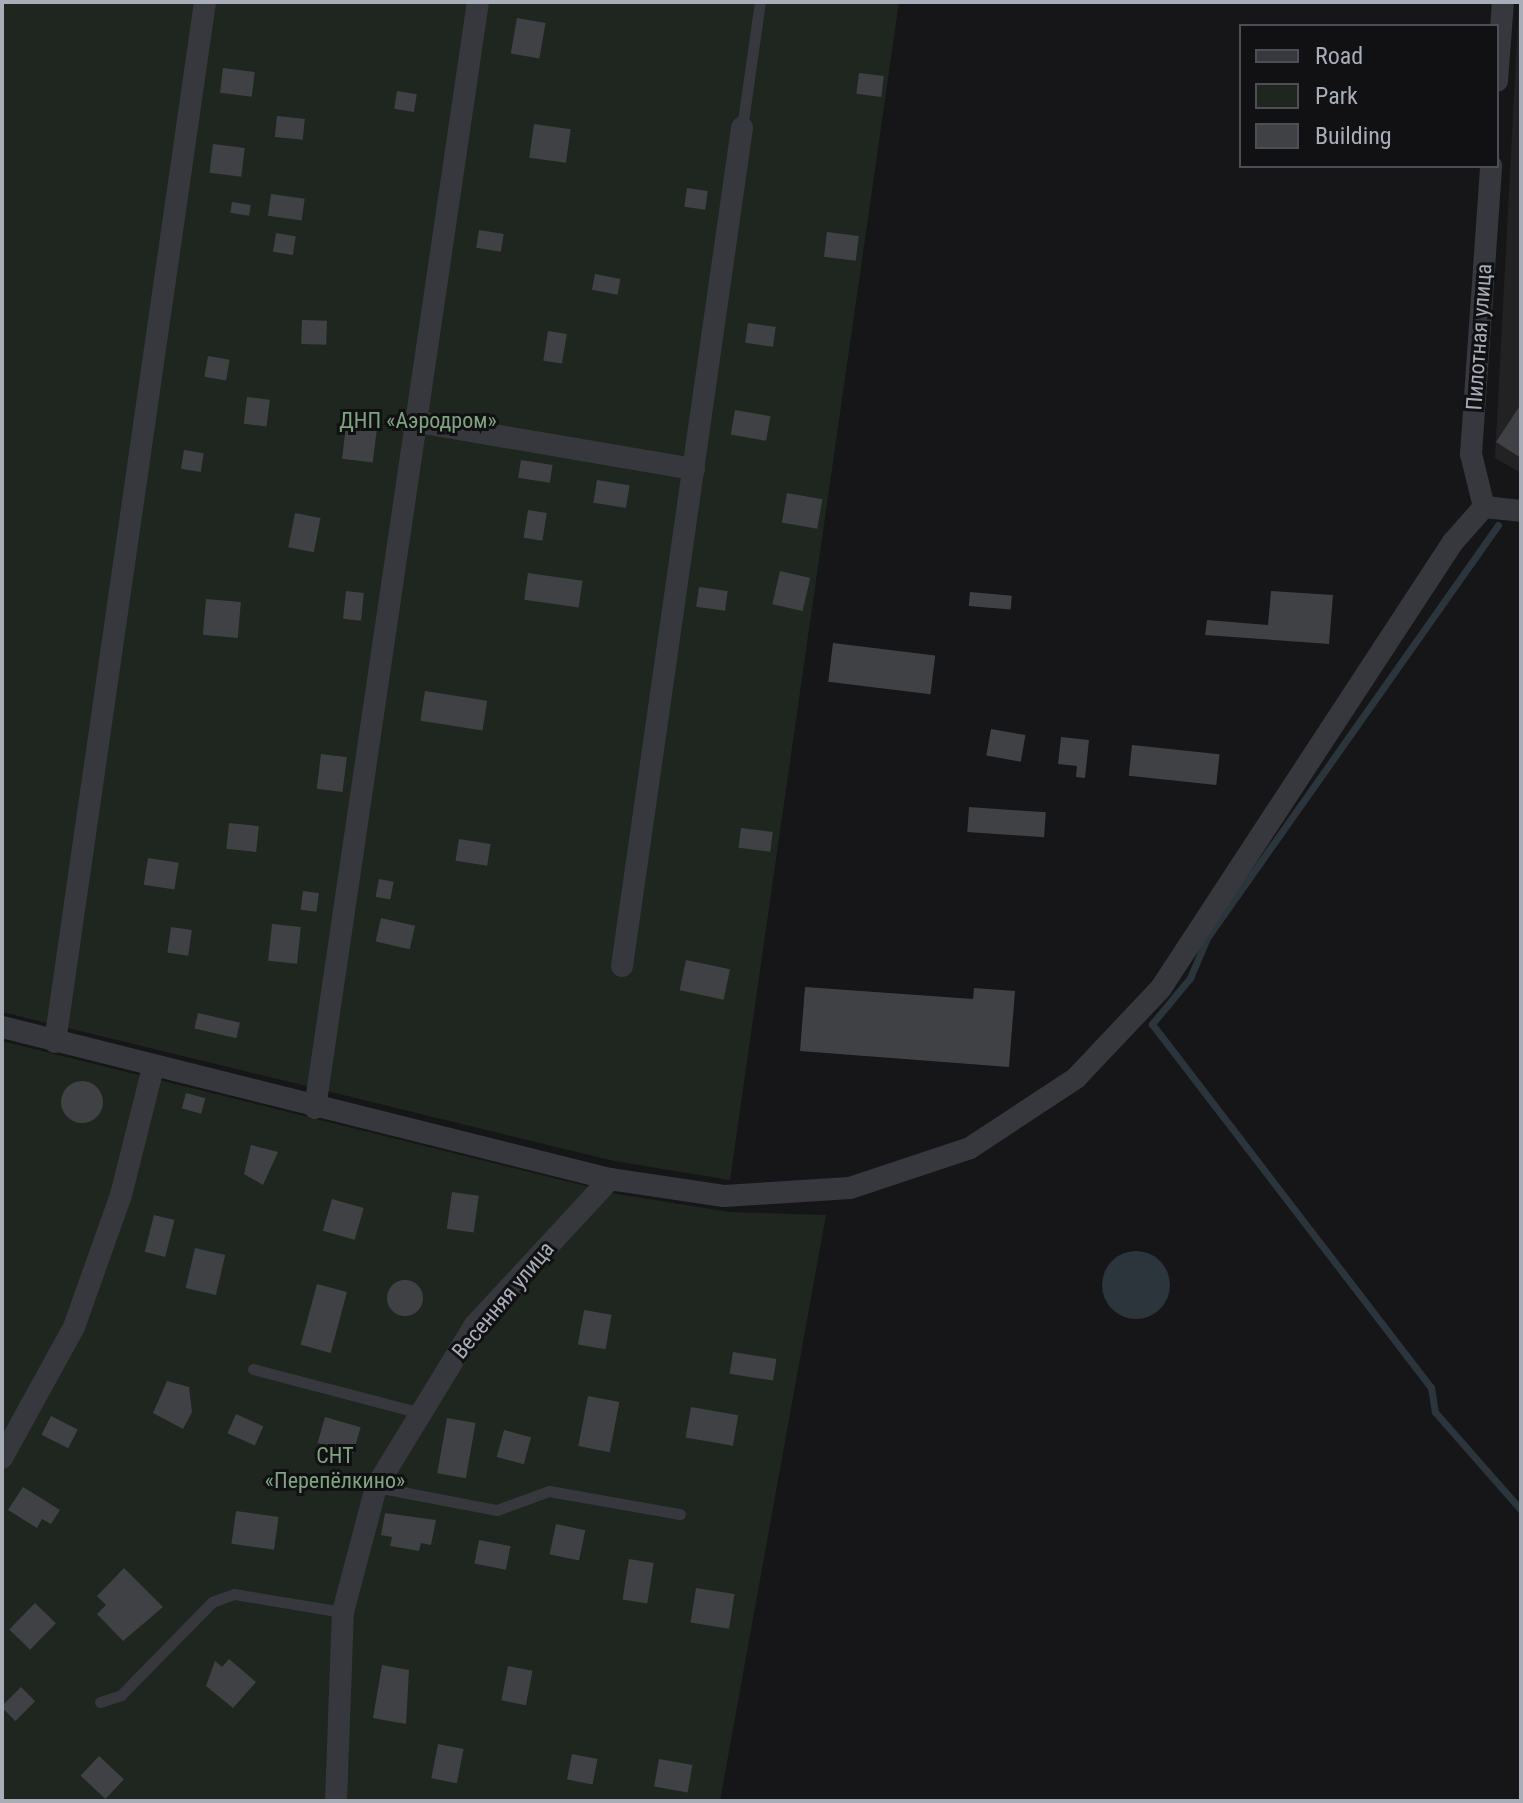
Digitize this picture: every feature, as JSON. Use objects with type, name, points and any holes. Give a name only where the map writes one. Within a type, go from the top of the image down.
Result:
[{"type":"street","points":[[55,1042],[205,2]]},
{"type":"street","points":[[315,1108],[478,2]]},
{"type":"street","points":[[1499,55],[1503,2]]},
{"type":"street","points":[[622,966],[742,128]]},
{"type":"street","name":"Пилотная улица","points":[[1484,507],[1471,454],[1491,168]]},
{"type":"street","points":[[418,422],[694,469]]},
{"type":"street","points":[[2,1027],[153,1068],[610,1179],[724,1196],[850,1188],[970,1148],[1076,1078],[1161,988],[1453,542],[1484,507],[1521,511]]},
{"type":"street","points":[[2,1458],[9,1434],[74,1327],[121,1195],[153,1068]]},
{"type":"street","name":"Весенняя улица","points":[[340,1800],[343,1612],[376,1487],[417,1412],[475,1325],[610,1179]]},
{"type":"lane","points":[[742,128],[760,2]]},
{"type":"lane","points":[[253,1369],[417,1412]]},
{"type":"lane","points":[[376,1487],[497,1510],[549,1491],[680,1514]]},
{"type":"lane","points":[[100,1702],[121,1695],[212,1602],[234,1594],[343,1612]]},
{"type":"shaded area","points":[[1521,2],[1521,473],[1495,458]]},
{"type":"shaded area","points":[[1136,1251],[1160,1261],[1170,1285],[1160,1309],[1136,1319],[1112,1309],[1102,1285],[1112,1261]]},
{"type":"green space","name":"ДНП «Аэродром»","points":[[2,2],[899,2],[730,1180],[614,1161],[2,1012]]},
{"type":"green space","name":"СНТ «Перепёлкино»","points":[[2,1041],[618,1194],[729,1212],[826,1215],[720,1801],[2,1801]]},
{"type":"building","points":[[517,18],[546,23],[539,58],[511,53]]},
{"type":"building","points":[[223,68],[255,72],[252,97],[220,93]]},
{"type":"building","points":[[859,73],[884,76],[881,97],[856,94]]},
{"type":"building","points":[[397,91],[417,94],[414,112],[394,109]]},
{"type":"building","points":[[277,116],[305,119],[303,140],[275,137]]},
{"type":"building","points":[[534,124],[571,129],[566,163],[529,158]]},
{"type":"building","points":[[213,144],[245,148],[241,177],[209,173]]},
{"type":"building","points":[[687,188],[708,191],[705,210],[684,207]]},
{"type":"building","points":[[271,194],[305,199],[302,221],[268,216]]},
{"type":"building","points":[[232,202],[251,205],[249,216],[230,213]]},
{"type":"building","points":[[479,230],[504,234],[501,252],[476,248]]},
{"type":"building","points":[[827,232],[859,236],[856,261],[824,257]]},
{"type":"building","points":[[276,233],[296,236],[293,255],[273,252]]},
{"type":"building","points":[[595,274],[621,279],[617,295],[592,290]]},
{"type":"building","points":[[302,320],[327,321],[326,345],[301,344]]},
{"type":"building","points":[[748,323],[776,327],[773,347],[745,343]]},
{"type":"building","points":[[548,331],[567,334],[562,364],[543,361]]},
{"type":"building","points":[[208,356],[230,360],[226,381],[204,377]]},
{"type":"building","points":[[247,397],[270,400],[267,427],[244,424]]},
{"type":"building","points":[[1521,404],[1521,458],[1496,442]]},
{"type":"building","points":[[735,410],[770,416],[766,441],[731,435]]},
{"type":"building","points":[[346,426],[377,430],[373,463],[342,459]]},
{"type":"building","points":[[184,450],[204,453],[201,472],[181,469]]},
{"type":"building","points":[[521,460],[553,465],[550,483],[518,478]]},
{"type":"building","points":[[597,480],[630,485],[626,508],[593,503]]},
{"type":"building","points":[[787,493],[822,499],[817,529],[782,523]]},
{"type":"building","points":[[528,510],[547,513],[542,541],[524,538]]},
{"type":"building","points":[[295,513],[321,518],[314,552],[288,547]]},
{"type":"building","points":[[780,571],[810,578],[803,611],[772,604]]},
{"type":"building","points":[[528,573],[582,581],[579,607],[524,600]]},
{"type":"building","points":[[699,587],[728,591],[725,611],[696,607]]},
{"type":"building","points":[[346,591],[364,593],[361,621],[343,619]]},
{"type":"building","points":[[1271,591],[1333,595],[1329,644],[1205,635],[1207,620],[1268,625]]},
{"type":"building","points":[[970,592],[1012,596],[1011,610],[969,606]]},
{"type":"building","points":[[206,599],[241,602],[238,638],[203,635]]},
{"type":"building","points":[[833,643],[935,656],[930,694],[828,682]]},
{"type":"building","points":[[425,691],[487,701],[483,730],[420,721]]},
{"type":"building","points":[[991,729],[1025,735],[1021,762],[986,756]]},
{"type":"building","points":[[1061,737],[1089,740],[1085,778],[1076,777],[1077,766],[1058,764]]},
{"type":"building","points":[[1132,745],[1220,754],[1216,785],[1129,776]]},
{"type":"building","points":[[321,754],[347,757],[343,792],[317,789]]},
{"type":"building","points":[[969,807],[1046,812],[1044,837],[967,832]]},
{"type":"building","points":[[229,823],[259,826],[256,852],[226,849]]},
{"type":"building","points":[[741,828],[773,832],[770,852],[739,848]]},
{"type":"building","points":[[459,839],[491,844],[487,866],[456,861]]},
{"type":"building","points":[[148,858],[179,863],[174,890],[144,885]]},
{"type":"building","points":[[379,879],[394,882],[390,900],[376,897]]},
{"type":"building","points":[[303,891],[319,893],[317,912],[301,910]]},
{"type":"building","points":[[381,918],[415,926],[410,949],[376,941]]},
{"type":"building","points":[[272,924],[301,927],[297,964],[268,961]]},
{"type":"building","points":[[171,927],[192,930],[188,956],[167,953]]},
{"type":"building","points":[[686,960],[730,969],[724,1000],[680,990]]},
{"type":"building","points":[[805,987],[973,999],[974,988],[1015,991],[1009,1067],[800,1051]]},
{"type":"building","points":[[198,1013],[240,1023],[236,1038],[194,1029]]},
{"type":"building","points":[[82,1081],[97,1087],[103,1102],[97,1117],[82,1123],[67,1117],[61,1102],[67,1087]]},
{"type":"building","points":[[186,1093],[205,1098],[201,1114],[182,1108]]},
{"type":"building","points":[[251,1145],[278,1152],[263,1185],[244,1174]]},
{"type":"building","points":[[452,1192],[479,1196],[474,1232],[447,1229]]},
{"type":"building","points":[[332,1199],[364,1208],[355,1240],[323,1231]]},
{"type":"building","points":[[154,1215],[174,1220],[165,1257],[145,1252]]},
{"type":"building","points":[[195,1248],[225,1255],[216,1295],[186,1288]]},
{"type":"building","points":[[405,1280],[418,1285],[423,1298],[418,1311],[405,1316],[392,1311],[387,1298],[392,1285]]},
{"type":"building","points":[[317,1284],[347,1292],[331,1353],[301,1345]]},
{"type":"building","points":[[584,1310],[612,1315],[605,1349],[578,1344]]},
{"type":"building","points":[[733,1352],[776,1359],[773,1381],[730,1374]]},
{"type":"building","points":[[167,1381],[189,1387],[192,1412],[183,1429],[153,1413]]},
{"type":"building","points":[[588,1396],[619,1402],[610,1452],[578,1446]]},
{"type":"building","points":[[691,1407],[738,1415],[733,1446],[686,1438]]},
{"type":"building","points":[[236,1414],[263,1426],[255,1445],[227,1433]]},
{"type":"building","points":[[51,1416],[78,1430],[68,1448],[41,1435]]},
{"type":"building","points":[[325,1417],[361,1427],[353,1453],[318,1443]]},
{"type":"building","points":[[447,1418],[476,1423],[466,1478],[437,1473]]},
{"type":"building","points":[[504,1430],[531,1437],[524,1464],[497,1457]]},
{"type":"building","points":[[23,1487],[60,1510],[51,1524],[42,1519],[37,1528],[8,1510]]},
{"type":"building","points":[[236,1511],[279,1517],[274,1550],[231,1544]]},
{"type":"building","points":[[385,1513],[436,1520],[431,1545],[421,1543],[419,1551],[390,1546],[392,1537],[381,1535]]},
{"type":"building","points":[[556,1524],[585,1530],[579,1561],[550,1554]]},
{"type":"building","points":[[479,1540],[510,1546],[506,1570],[474,1564]]},
{"type":"building","points":[[629,1559],[654,1563],[647,1603],[623,1599]]},
{"type":"building","points":[[124,1568],[163,1607],[123,1641],[97,1614],[106,1605],[97,1596]]},
{"type":"building","points":[[696,1588],[735,1594],[729,1629],[691,1623]]},
{"type":"building","points":[[35,1603],[56,1623],[30,1650],[9,1630]]},
{"type":"building","points":[[229,1659],[256,1682],[233,1708],[206,1686],[215,1661],[222,1667]]},
{"type":"building","points":[[382,1665],[409,1670],[406,1724],[373,1718]]},
{"type":"building","points":[[508,1666],[533,1671],[526,1705],[501,1700]]},
{"type":"building","points":[[21,1687],[35,1701],[15,1721],[2,1706]]},
{"type":"building","points":[[438,1744],[464,1749],[457,1783],[431,1778]]},
{"type":"building","points":[[572,1754],[598,1759],[593,1784],[567,1780]]},
{"type":"building","points":[[99,1756],[124,1779],[105,1799],[81,1776]]},
{"type":"building","points":[[659,1759],[692,1765],[688,1792],[654,1787]]},
{"type":"waterway","points":[[1498,525],[1207,938],[1190,978],[1152,1024],[1431,1387],[1435,1412],[1521,1510]]}]
